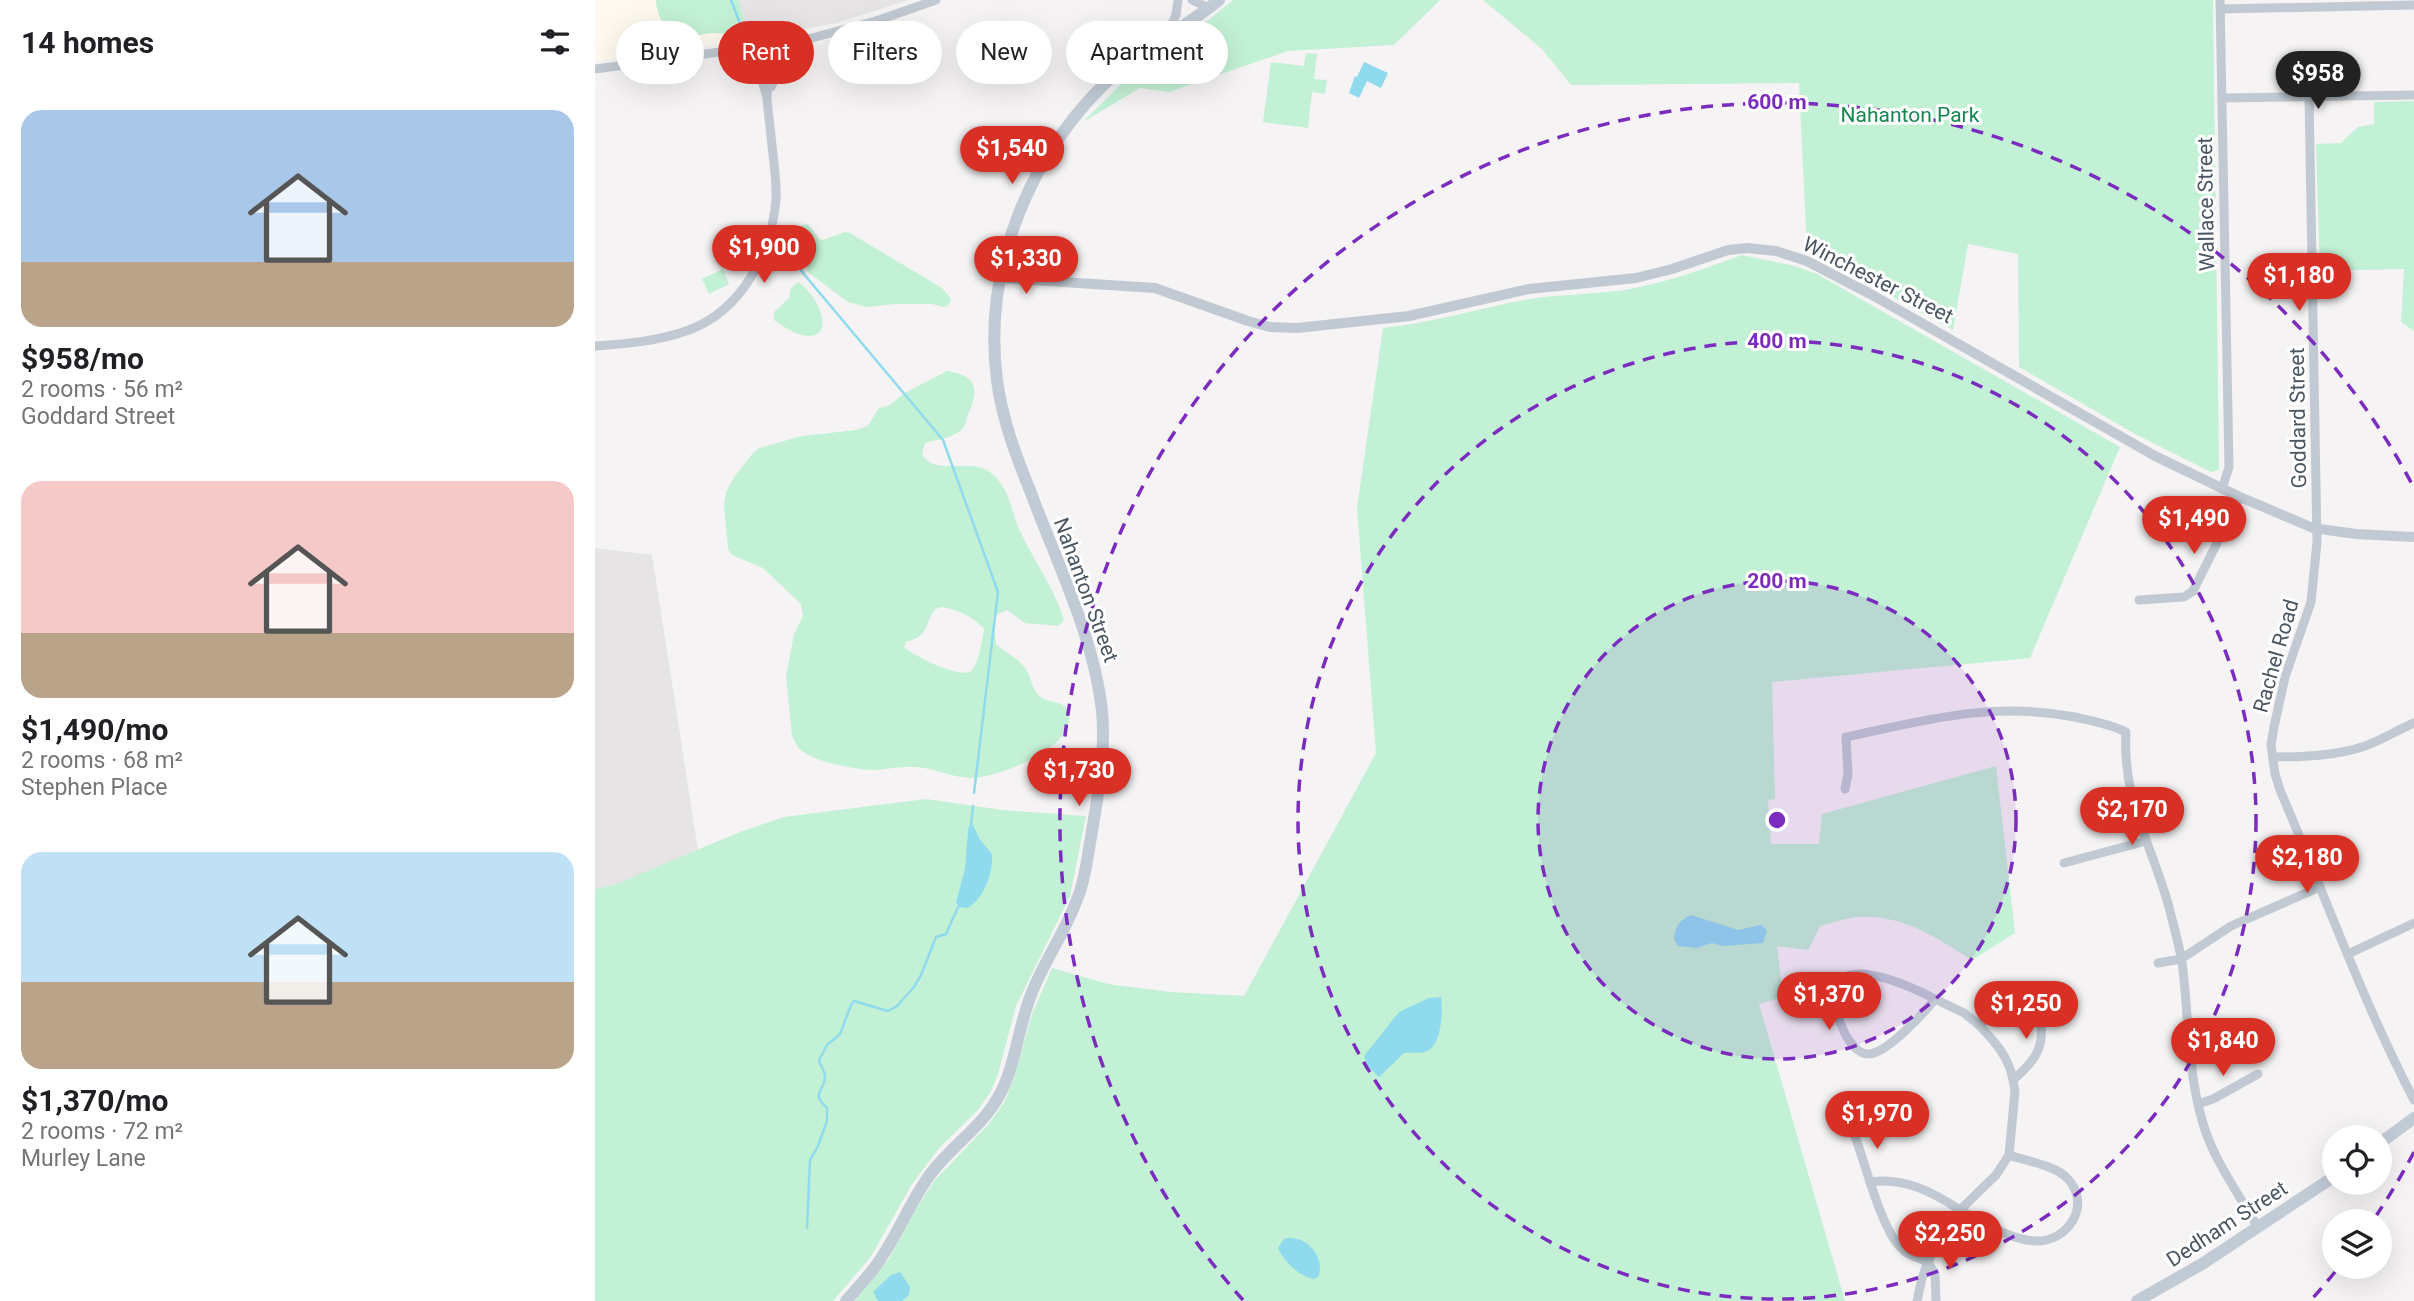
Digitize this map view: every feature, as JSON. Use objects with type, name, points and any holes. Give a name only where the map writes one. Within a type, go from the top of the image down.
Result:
[{"type":"main road","name":"Nahanton Street","points":[[1186,21],[1211,3]]},
{"type":"main road","name":"Nahanton Street","points":[[846,1301],[880,1261],[909,1206],[930,1176],[986,1116],[1001,1093],[1031,994],[1070,917],[1080,891],[1101,776],[1103,718],[1094,665],[1013,447],[1000,396],[994,335],[1000,278],[1020,211],[1035,177],[1058,139],[1104,84]]},
{"type":"main road","points":[[2392,1134],[2414,1118]]},
{"type":"main road","name":"Dedham Street","points":[[2143,1300],[2164,1293],[2322,1185]]},
{"type":"street","points":[[814,38],[876,22],[936,0]]},
{"type":"street","points":[[1174,21],[1178,0]]},
{"type":"street","points":[[1192,0],[1211,3]]},
{"type":"street","points":[[2220,4],[2414,5]]},
{"type":"street","name":"Wallace Street","points":[[2220,4],[2229,467],[2222,489]]},
{"type":"street","points":[[595,69],[718,53]]},
{"type":"street","points":[[595,346],[668,337],[692,329],[718,314],[739,295],[755,272],[772,229],[776,197],[768,84]]},
{"type":"street","points":[[767,99],[773,84]]},
{"type":"street","points":[[2222,98],[2414,94]]},
{"type":"street","name":"Goddard Street","points":[[2309,96],[2318,529]]},
{"type":"street","name":"Winchester Street","points":[[1000,278],[1149,287],[1248,321],[1270,327],[1297,328],[1409,316],[1529,289],[1636,278],[1728,250],[1747,248],[1776,251],[1807,261],[1874,296],[2155,456],[2222,489],[2318,529],[2414,537]]},
{"type":"street","points":[[2139,600],[2184,597],[2191,594],[2240,497]]},
{"type":"street","name":"Rachel Road","points":[[2318,529],[2312,595],[2277,707],[2271,745],[2275,774],[2348,954],[2414,1100]]},
{"type":"street","points":[[1845,789],[1848,774],[1846,737],[1981,711],[2025,710],[2106,723],[2126,732],[2127,780],[2169,907],[2181,959],[2192,1074],[2198,1104],[2212,1146],[2258,1228]]},
{"type":"street","points":[[2273,757],[2322,755],[2351,750],[2380,740],[2414,723]]},
{"type":"street","points":[[2064,863],[2145,841]]},
{"type":"street","points":[[2158,963],[2181,959],[2231,926],[2320,887]]},
{"type":"street","points":[[2348,954],[2414,923]]},
{"type":"street","points":[[1917,1301],[1921,1278],[1942,1233],[1960,1210],[1989,1183],[2008,1154],[2015,1102],[2011,1069],[2000,1048],[1979,1024],[1964,1013],[1935,999],[1893,981],[1869,976],[1850,975],[1839,981],[1836,989],[1837,1007],[1850,1044],[1867,1055],[1882,1049],[1928,1009],[1935,999]]},
{"type":"street","points":[[1979,1024],[2001,1008],[2018,1003],[2027,1002],[2035,1010],[2040,1021],[2041,1044],[2033,1061],[2013,1080]]},
{"type":"street","points":[[2198,1104],[2215,1099],[2258,1074]]},
{"type":"street","points":[[1853,1132],[1884,1219],[1897,1244],[1912,1256],[1928,1262],[1935,1274],[1936,1301]]},
{"type":"street","points":[[1870,1182],[1896,1181],[1917,1186],[2003,1232],[2032,1241],[2047,1241],[2066,1231],[2073,1221],[2077,1200],[2070,1181],[2063,1174],[2008,1154]]},
{"type":"shaded area","points":[[595,0],[735,0],[740,21],[718,21],[718,44],[704,46],[704,21],[616,21],[616,59],[595,62]]},
{"type":"shaded area","points":[[735,0],[909,0],[814,27],[814,21],[740,21]]},
{"type":"shaded area","points":[[595,548],[652,555],[698,850],[595,956]]},
{"type":"green space","points":[[656,0],[739,0],[744,21],[718,21],[718,33],[704,34],[704,21],[662,21]]},
{"type":"green space","points":[[1233,0],[1440,0],[1394,45],[1288,51],[1228,72],[1228,21],[1207,21]]},
{"type":"green space","name":"Nahanton Park","points":[[1483,0],[2213,0],[2219,470],[2211,472],[2137,435],[2019,367],[2018,254],[1968,244],[1953,330],[1807,250],[1799,83],[1571,85],[1542,49]]},
{"type":"green space","points":[[1306,53],[1317,54],[1314,79],[1327,80],[1325,94],[1312,92],[1308,128],[1263,122],[1271,62],[1304,66]]},
{"type":"green space","points":[[1121,84],[1192,84],[1169,92],[1140,88],[1083,122]]},
{"type":"green space","points":[[2414,101],[2414,331],[2401,322],[2404,269],[2320,271],[2316,144],[2341,143],[2358,127],[2374,124],[2374,102]]},
{"type":"green space","points":[[808,224],[819,239],[823,240],[845,232],[850,233],[942,288],[951,299],[948,306],[896,304],[866,307],[848,302],[808,272],[798,232],[802,225]]},
{"type":"green space","points":[[1742,255],[1795,266],[1817,274],[2120,447],[2030,658],[1772,682],[1775,799],[1768,800],[1771,844],[1819,844],[1822,814],[1996,766],[2015,933],[1972,960],[1931,935],[1889,919],[1857,917],[1820,926],[1808,950],[1777,946],[1783,997],[1759,1004],[1845,1301],[855,1301],[889,1259],[935,1180],[988,1125],[1004,1103],[1032,1014],[1052,968],[1108,984],[1170,992],[1244,996],[1376,753],[1357,508],[1383,328],[1524,300],[1640,287]]},
{"type":"green space","points":[[723,269],[729,284],[709,294],[702,279]]},
{"type":"green space","points":[[798,282],[814,298],[822,318],[823,327],[819,333],[811,336],[795,333],[774,320],[774,312],[789,298],[791,288]]},
{"type":"green space","points":[[947,371],[970,380],[974,397],[963,428],[950,437],[925,443],[922,454],[935,464],[982,468],[997,478],[1006,492],[1019,529],[1055,596],[1064,620],[1058,626],[1025,623],[1007,610],[993,616],[996,644],[1021,663],[1042,698],[1066,708],[1068,725],[1061,737],[1033,758],[983,777],[964,778],[914,767],[872,770],[855,768],[824,761],[801,750],[792,736],[786,676],[794,634],[803,616],[801,604],[763,568],[732,555],[728,549],[724,506],[726,492],[753,453],[759,448],[802,436],[856,430],[868,426],[879,408],[890,405],[903,394]],"holes":[[[940,607],[970,617],[984,629],[978,658],[971,671],[965,673],[947,669],[926,661],[904,647],[906,642],[921,635],[936,610]]]},
{"type":"green space","points":[[926,799],[1003,810],[1086,816],[1070,896],[1016,1006],[998,1074],[990,1093],[978,1110],[940,1147],[912,1184],[870,1258],[833,1301],[595,1301],[595,889],[614,885],[740,832],[784,817]]},
{"type":"water","points":[[1364,62],[1388,73],[1381,88],[1367,81],[1359,98],[1349,93]]},
{"type":"water","points":[[973,825],[980,840],[992,854],[991,869],[979,898],[968,908],[959,907],[956,902],[965,869],[968,831],[969,826]]},
{"type":"water","points":[[1691,915],[1738,930],[1761,925],[1767,930],[1763,943],[1723,946],[1712,943],[1697,948],[1678,946],[1674,939],[1677,927],[1683,919]]},
{"type":"water","points":[[1441,997],[1442,1010],[1436,1042],[1425,1052],[1404,1053],[1379,1077],[1367,1065],[1364,1056],[1399,1012],[1429,998]]},
{"type":"water","points":[[1284,1239],[1302,1241],[1314,1250],[1319,1263],[1318,1277],[1313,1279],[1302,1274],[1284,1258],[1278,1248]]},
{"type":"water","points":[[900,1272],[910,1287],[909,1295],[902,1301],[878,1301],[873,1292],[891,1275]]},
{"type":"waterway","points":[[731,0],[739,21]]},
{"type":"waterway","points":[[795,260],[943,440],[998,592],[974,793]]},
{"type":"waterway","points":[[971,825],[973,806]]},
{"type":"waterway","points":[[807,1228],[810,1160],[827,1121],[827,1108],[819,1099],[825,1077],[819,1060],[827,1045],[840,1034],[854,1001],[888,1011],[897,1006],[914,987],[936,937],[946,934],[958,907]]}]
